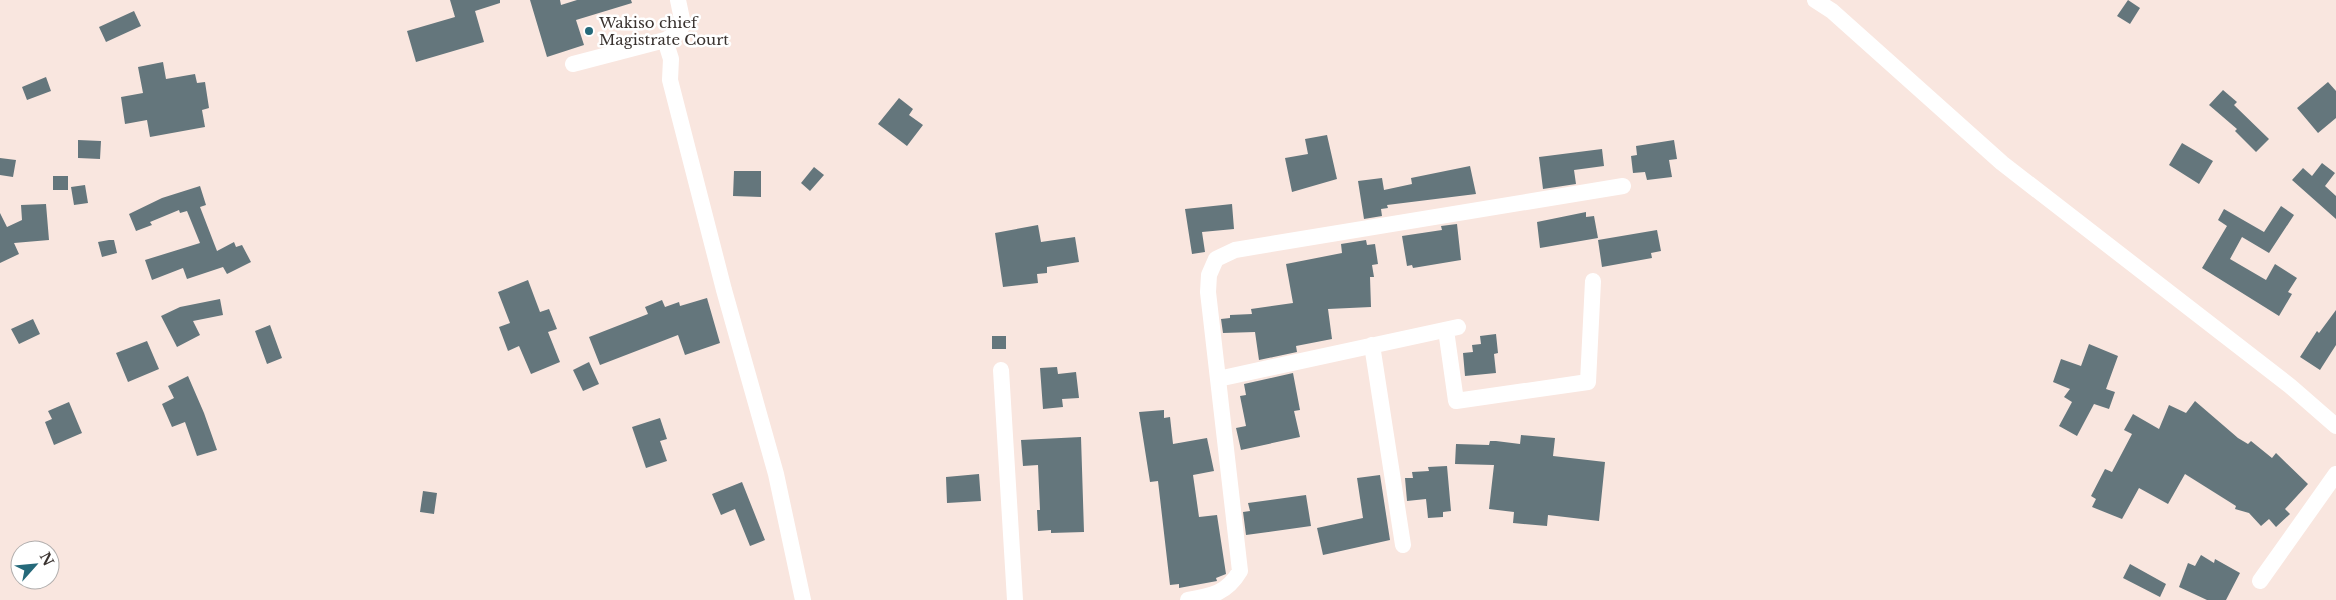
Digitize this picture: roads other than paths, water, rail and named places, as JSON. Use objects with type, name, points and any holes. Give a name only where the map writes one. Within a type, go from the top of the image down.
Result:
[{"type":"street","points":[[573,64],[665,40],[678,33],[683,24],[678,0]]},
{"type":"street","points":[[1815,0],[1832,11],[2002,163],[2290,386],[2336,426]]},
{"type":"street","points":[[665,40],[671,59],[670,80],[696,185],[776,474],[804,600]]},
{"type":"street","points":[[1188,600],[1208,597],[1222,591],[1233,582],[1240,571],[1208,292],[1209,275],[1216,259],[1235,250],[1623,186]]},
{"type":"street","points":[[1218,379],[1452,328],[1456,400],[1588,382],[1593,281]]},
{"type":"street","points":[[1372,345],[1403,545]]},
{"type":"street","points":[[1000,370],[1014,600]]},
{"type":"street","points":[[2260,581],[2336,474]]},
{"type":"place","name":"Wakiso chief Magistrate Court","points":[[589,31]]}]
